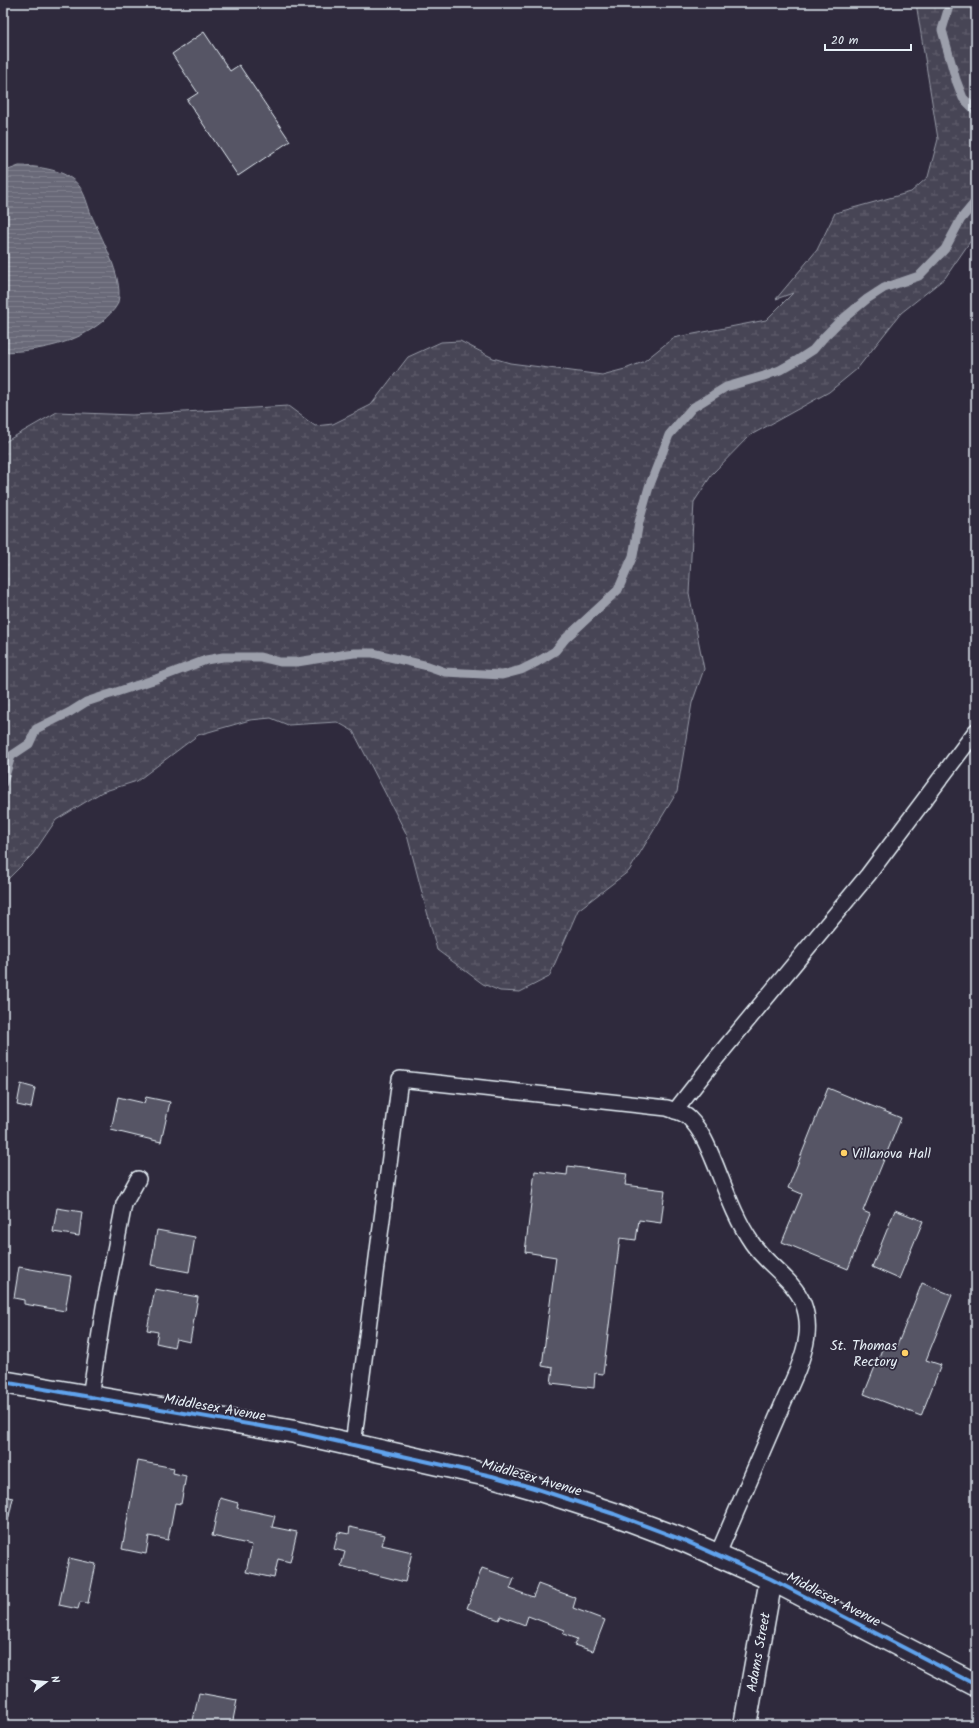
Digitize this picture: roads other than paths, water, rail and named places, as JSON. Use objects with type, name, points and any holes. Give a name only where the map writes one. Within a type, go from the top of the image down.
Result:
[{"type":"street","name":"Middlesex Avenue","points":[[3,1382],[287,1430],[492,1476],[534,1488],[614,1514],[771,1579],[976,1685]]},
{"type":"street","name":"Adams Street","points":[[745,1725],[771,1579]]},
{"type":"lane","points":[[676,1111],[714,1061],[868,875],[976,731]]},
{"type":"lane","points":[[353,1445],[400,1079],[667,1108],[689,1117],[697,1127],[706,1142],[726,1192],[748,1238],[758,1252],[792,1286],[803,1303],[808,1326],[805,1350],[798,1371],[717,1556]]},
{"type":"lane","points":[[90,1397],[104,1307],[124,1204],[138,1179]]},
{"type":"water","points":[[19,166],[38,167],[64,174],[75,181],[79,186],[108,251],[116,274],[119,296],[116,307],[103,321],[92,329],[69,341],[43,348],[3,352],[3,172]]},
{"type":"waterway","points":[[950,3],[942,30],[956,80],[963,98],[976,111]]},
{"type":"waterway","points":[[3,783],[11,756],[29,744],[36,729],[86,702],[156,679],[206,660],[223,657],[260,657],[280,662],[297,662],[354,653],[373,653],[428,666],[445,672],[502,675],[521,670],[537,662],[555,651],[565,639],[618,590],[633,556],[639,522],[649,487],[669,435],[692,408],[726,387],[764,376],[780,370],[796,361],[813,350],[838,323],[867,299],[884,288],[919,276],[945,249],[961,219],[976,201]]},
{"type":"place","name":"Villanova Hall","points":[[844,1153]]},
{"type":"place","name":"St. Thomas Rectory","points":[[905,1353]]}]
